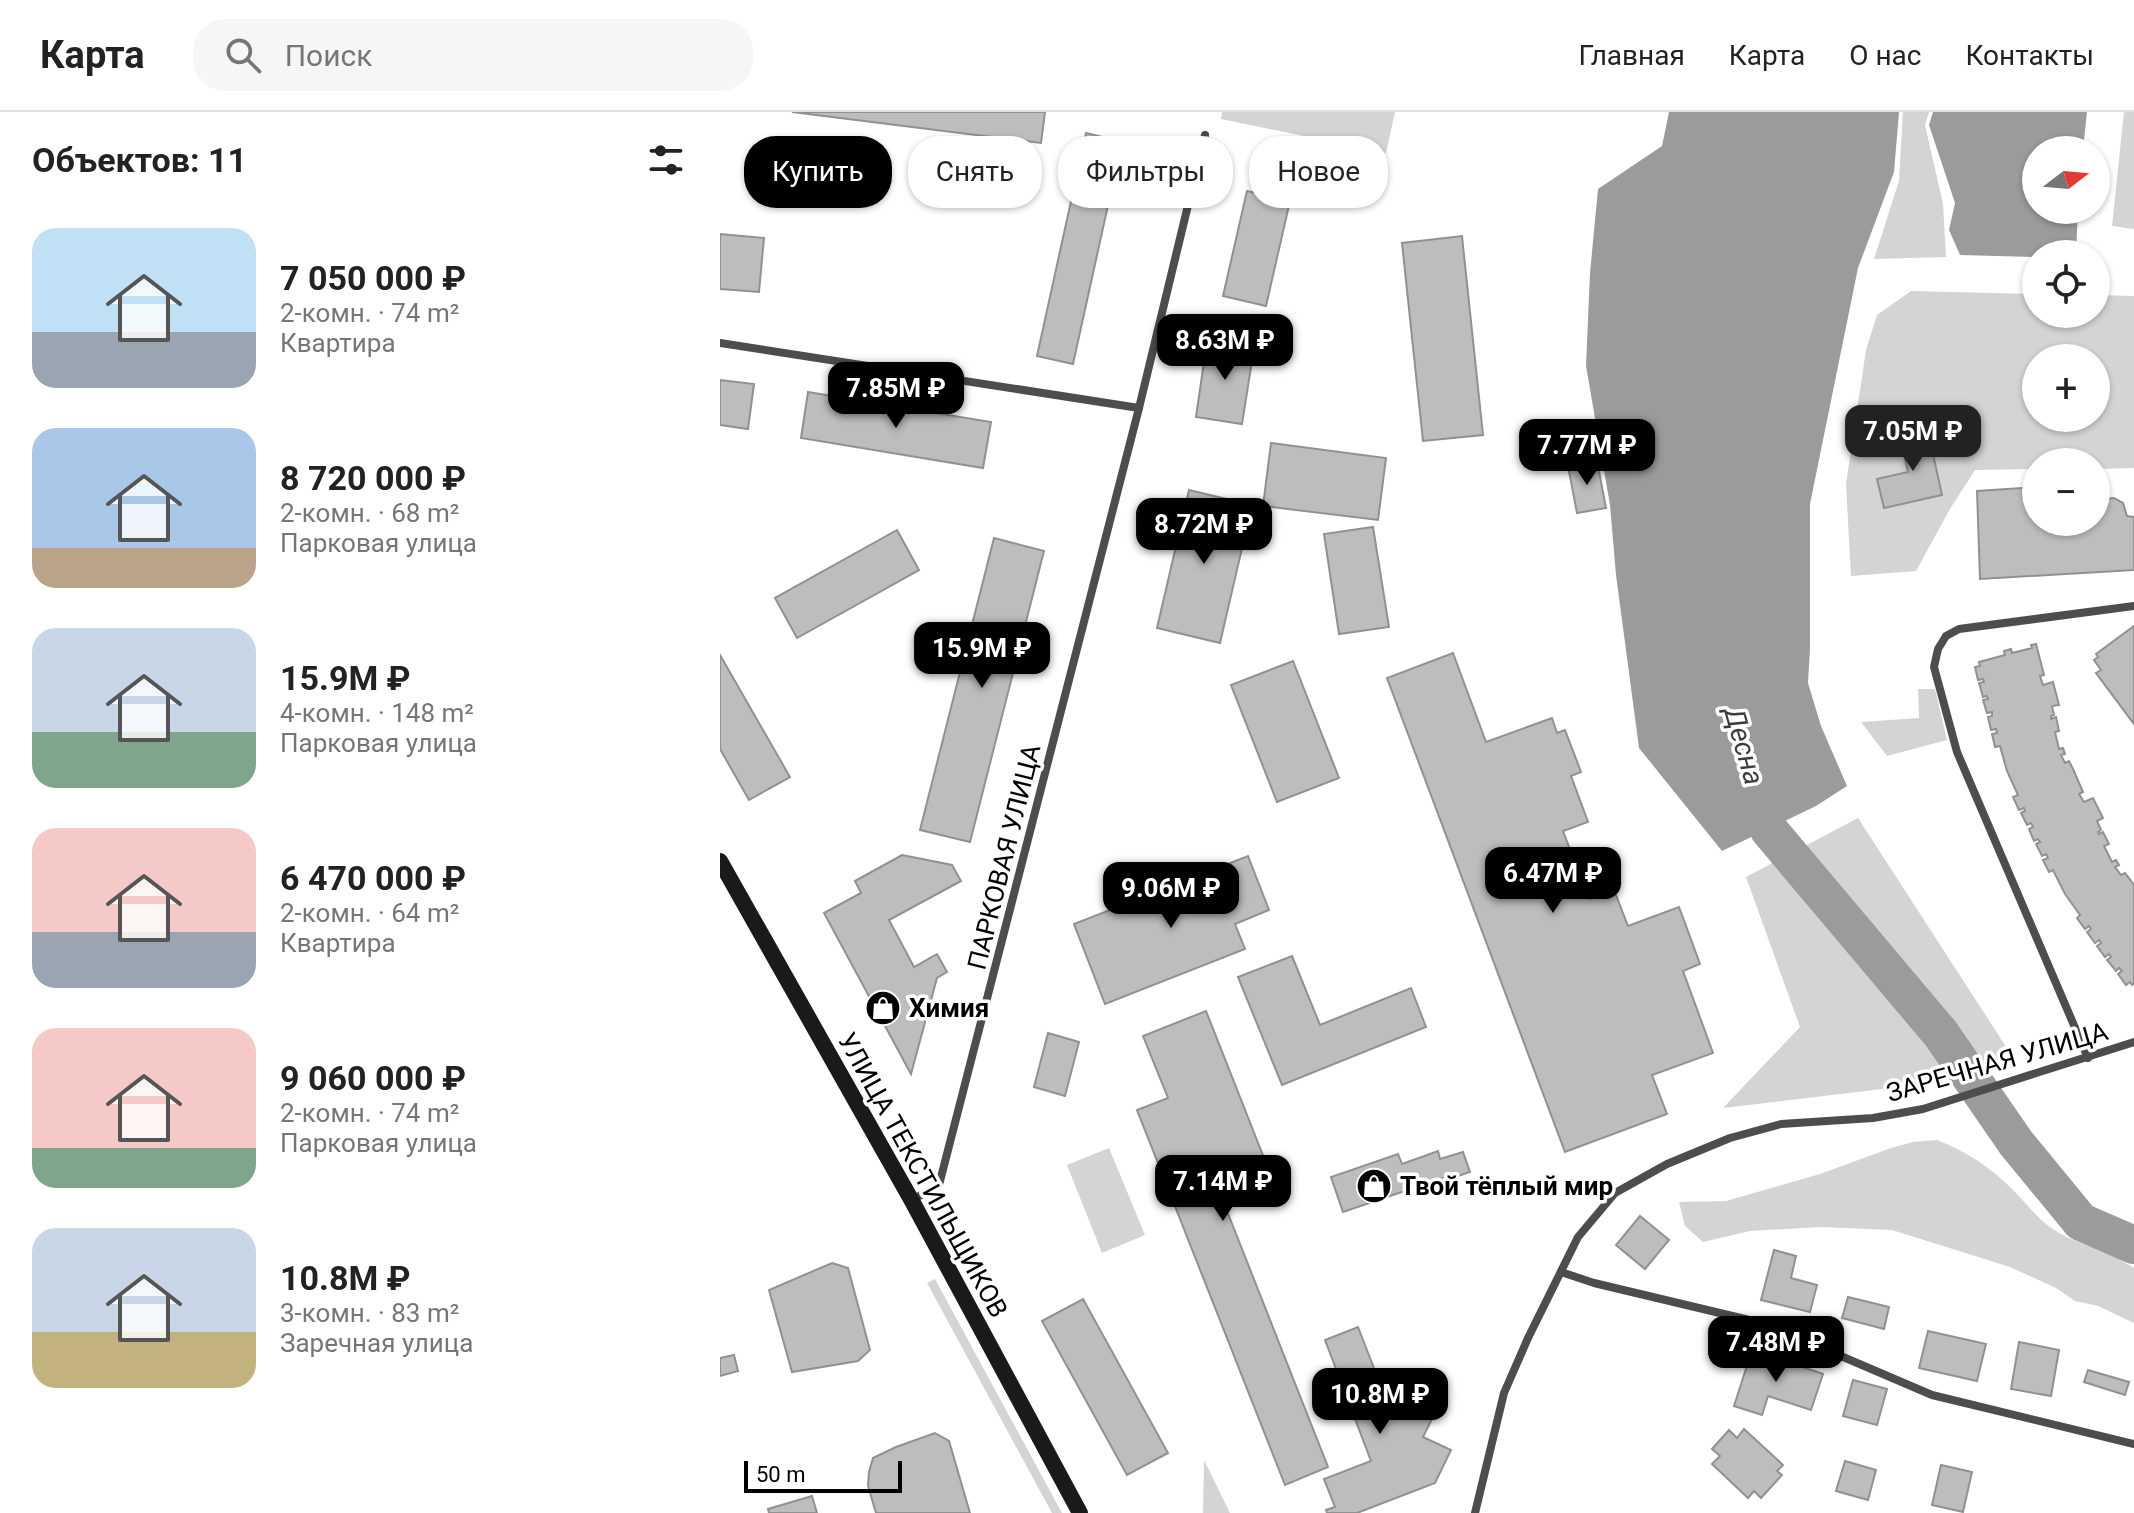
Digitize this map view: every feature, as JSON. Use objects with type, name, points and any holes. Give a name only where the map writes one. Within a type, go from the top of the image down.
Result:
[{"type":"main road","name":"УЛИЦА ТЕКСТИЛЬЩИКОВ","points":[[720,861],[912,1201],[1080,1513]]},
{"type":"street","name":"ПАРКОВАЯ УЛИЦА","points":[[912,1201],[939,1185],[1139,408],[1205,135]]},
{"type":"street","points":[[720,343],[1139,408]]},
{"type":"street","points":[[2088,1058],[1957,752],[1934,667],[1938,649],[1946,636],[1959,629],[2134,606]]},
{"type":"street","name":"ЗАРЕЧНАЯ УЛИЦА","points":[[1475,1513],[1504,1393],[1528,1338],[1578,1237],[1615,1193],[1667,1164],[1730,1138],[1781,1124],[1873,1118],[1923,1109],[2134,1042]]},
{"type":"street","points":[[1561,1272],[1594,1283],[1766,1324],[1932,1395],[2134,1444]]},
{"type":"shaded area","points":[[1222,112],[1395,112],[1388,144],[1388,136],[1304,136],[1221,119]]},
{"type":"shaded area","points":[[1903,112],[1929,112],[1925,125],[1943,204],[1946,257],[1874,259],[1899,181]]},
{"type":"shaded area","points":[[2124,112],[2134,112],[2134,229],[2112,226]]},
{"type":"shaded area","points":[[1911,291],[2022,294],[2022,328],[2110,328],[2110,295],[2134,296],[2134,468],[2110,469],[2110,448],[2022,448],[2022,469],[1975,470],[1916,571],[1851,576],[1846,484],[1866,350],[1877,315]]},
{"type":"shaded area","points":[[1918,689],[1935,689],[1947,740],[1887,756],[1861,722],[1919,718]]},
{"type":"shaded area","points":[[1858,818],[2012,1056],[1907,1086],[1723,1108],[1800,1027],[1746,877]]},
{"type":"shaded area","points":[[1937,1140],[1988,1168],[2057,1232],[2134,1268],[2134,1323],[2098,1306],[2075,1301],[2056,1288],[2010,1267],[1892,1230],[1821,1227],[1750,1231],[1703,1242],[1685,1226],[1679,1202],[1726,1201],[1820,1174],[1891,1148]]},
{"type":"shaded area","points":[[1109,1148],[1145,1235],[1102,1253],[1067,1165]]},
{"type":"shaded area","points":[[935,1279],[1062,1513],[1052,1513],[927,1283]]},
{"type":"shaded area","points":[[1204,1460],[1230,1513],[1203,1513]]},
{"type":"water","points":[[1669,112],[1899,112],[1894,172],[1858,268],[1810,504],[1808,683],[1821,726],[1847,786],[1816,806],[1722,851],[1639,748],[1610,505],[1586,366],[1598,189],[1662,146]]},
{"type":"water","points":[[1933,112],[2087,112],[2084,136],[2022,136],[2022,224],[2077,224],[2077,240],[2022,240],[2022,257],[1960,255],[1949,230],[1955,203],[1929,125]]},
{"type":"building","points":[[792,112],[1045,112],[1042,136],[985,136]]},
{"type":"building","points":[[1247,191],[1249,208],[1288,208],[1266,306],[1223,296]]},
{"type":"building","points":[[1070,208],[1107,208],[1073,364],[1037,356]]},
{"type":"building","points":[[720,234],[764,238],[759,292],[720,289]]},
{"type":"building","points":[[1462,236],[1483,435],[1423,441],[1402,243]]},
{"type":"building","points":[[1207,341],[1254,348],[1242,424],[1196,417]]},
{"type":"building","points":[[720,380],[754,384],[748,429],[720,425]]},
{"type":"building","points":[[808,392],[991,422],[983,468],[801,438]]},
{"type":"building","points":[[1927,427],[1942,495],[1884,508],[1877,479],[1908,472],[1899,434]]},
{"type":"building","points":[[1271,443],[1386,458],[1378,520],[1263,506]]},
{"type":"building","points":[[1597,461],[1606,508],[1577,513],[1568,466]]},
{"type":"building","points":[[2022,488],[2022,536],[2110,536],[2110,498],[2114,498],[2123,503],[2127,516],[2134,517],[2134,570],[1980,579],[1977,491]]},
{"type":"building","points":[[1189,490],[1252,505],[1220,643],[1157,628]]},
{"type":"building","points":[[1373,527],[1389,627],[1339,634],[1324,534]]},
{"type":"building","points":[[897,530],[919,570],[797,638],[775,598]]},
{"type":"building","points":[[994,538],[1044,551],[970,842],[920,830]]},
{"type":"building","points":[[2134,626],[2134,724],[2096,673],[2101,670],[2094,660],[2098,657],[2096,654]]},
{"type":"building","points":[[2036,644],[2044,675],[2040,676],[2043,685],[2053,682],[2059,705],[2052,706],[2054,715],[2051,719],[2056,717],[2059,749],[2063,748],[2065,754],[2061,755],[2073,769],[2084,802],[2093,798],[2103,818],[2097,821],[2101,830],[2098,832],[2103,832],[2109,844],[2104,846],[2112,862],[2116,860],[2119,865],[2115,867],[2121,875],[2125,873],[2134,885],[2132,985],[2130,982],[2126,985],[2118,974],[2122,971],[2119,968],[2116,971],[2107,960],[2111,957],[2109,954],[2105,957],[2097,946],[2101,943],[2099,940],[2095,943],[2087,932],[2091,929],[2089,926],[2085,929],[2077,918],[2080,915],[2053,870],[2049,872],[2043,860],[2048,858],[2046,854],[2042,856],[2036,844],[2040,842],[2038,839],[2034,841],[2029,829],[2033,827],[2031,823],[2027,825],[2021,813],[2025,811],[2024,808],[2019,810],[2013,797],[2018,795],[2000,746],[1995,747],[1992,734],[1997,733],[1996,729],[1991,730],[1988,717],[1992,716],[1992,712],[1987,713],[1983,700],[1988,699],[1987,696],[1983,697],[1979,683],[1984,682],[1983,679],[1978,680],[1975,667],[1980,666],[1979,662],[2005,655],[2004,651],[2011,649],[2012,653]]},
{"type":"building","points":[[1453,653],[1486,742],[1552,718],[1557,733],[1565,730],[1581,772],[1571,776],[1588,822],[1563,831],[1589,899],[1614,890],[1628,926],[1679,907],[1700,964],[1683,971],[1713,1053],[1652,1075],[1667,1114],[1565,1152],[1387,678]]},
{"type":"building","points":[[720,655],[790,777],[749,800],[720,749]]},
{"type":"building","points":[[1293,661],[1339,778],[1277,802],[1231,685]]},
{"type":"building","points":[[902,855],[952,865],[961,881],[889,920],[914,967],[937,954],[947,972],[937,978],[911,1074],[824,913],[861,893],[855,881]]},
{"type":"building","points":[[1248,856],[1269,910],[1235,924],[1245,949],[1105,1004],[1074,924]]},
{"type":"building","points":[[1292,956],[1320,1025],[1411,988],[1426,1027],[1282,1085],[1238,977]]},
{"type":"building","points":[[1206,1011],[1264,1158],[1214,1178],[1328,1467],[1285,1485],[1137,1110],[1168,1098],[1143,1036]]},
{"type":"building","points":[[1048,1033],[1079,1042],[1065,1096],[1034,1087]]},
{"type":"building","points":[[1438,1151],[1440,1159],[1463,1152],[1470,1172],[1343,1212],[1331,1177],[1398,1154],[1402,1164]]},
{"type":"building","points":[[1640,1216],[1669,1240],[1645,1269],[1616,1245]]},
{"type":"building","points":[[1774,1250],[1796,1256],[1791,1278],[1817,1285],[1810,1312],[1761,1300]]},
{"type":"building","points":[[832,1263],[848,1268],[870,1350],[858,1361],[792,1372],[769,1290]]},
{"type":"building","points":[[1848,1297],[1889,1307],[1884,1329],[1842,1318]]},
{"type":"building","points":[[1083,1299],[1168,1453],[1127,1475],[1042,1321]]},
{"type":"building","points":[[1358,1327],[1384,1394],[1433,1417],[1423,1437],[1451,1450],[1435,1483],[1357,1513],[1327,1513],[1326,1510],[1335,1507],[1324,1479],[1371,1461],[1325,1340]]},
{"type":"building","points":[[1928,1331],[1986,1344],[1977,1381],[1919,1368]]},
{"type":"building","points":[[2019,1342],[2059,1350],[2051,1396],[2011,1389]]},
{"type":"building","points":[[1752,1350],[1823,1374],[1811,1410],[1768,1396],[1762,1415],[1734,1406]]},
{"type":"building","points":[[734,1355],[738,1371],[720,1376],[720,1358]]},
{"type":"building","points":[[2088,1370],[2129,1382],[2125,1395],[2084,1382]]},
{"type":"building","points":[[1853,1380],[1887,1389],[1877,1425],[1843,1416]]},
{"type":"building","points":[[1744,1429],[1783,1465],[1777,1471],[1782,1475],[1761,1498],[1754,1491],[1748,1498],[1712,1464],[1720,1456],[1712,1449],[1729,1430],[1737,1438]]},
{"type":"building","points":[[935,1433],[949,1441],[970,1513],[876,1513],[868,1486],[873,1458]]},
{"type":"building","points":[[1845,1461],[1876,1470],[1868,1500],[1836,1491]]},
{"type":"building","points":[[1941,1465],[1972,1472],[1963,1512],[1932,1505]]},
{"type":"building","points":[[812,1496],[817,1513],[769,1513],[768,1509]]},
{"type":"waterway","name":"Десна","points":[[1754,781],[1769,830],[1941,1034],[2016,1143],[2081,1222],[2134,1245]]},
{"type":"place","name":"Химия","points":[[883,1008]]},
{"type":"place","name":"Твой тёплый мир","points":[[1374,1186]]}]
